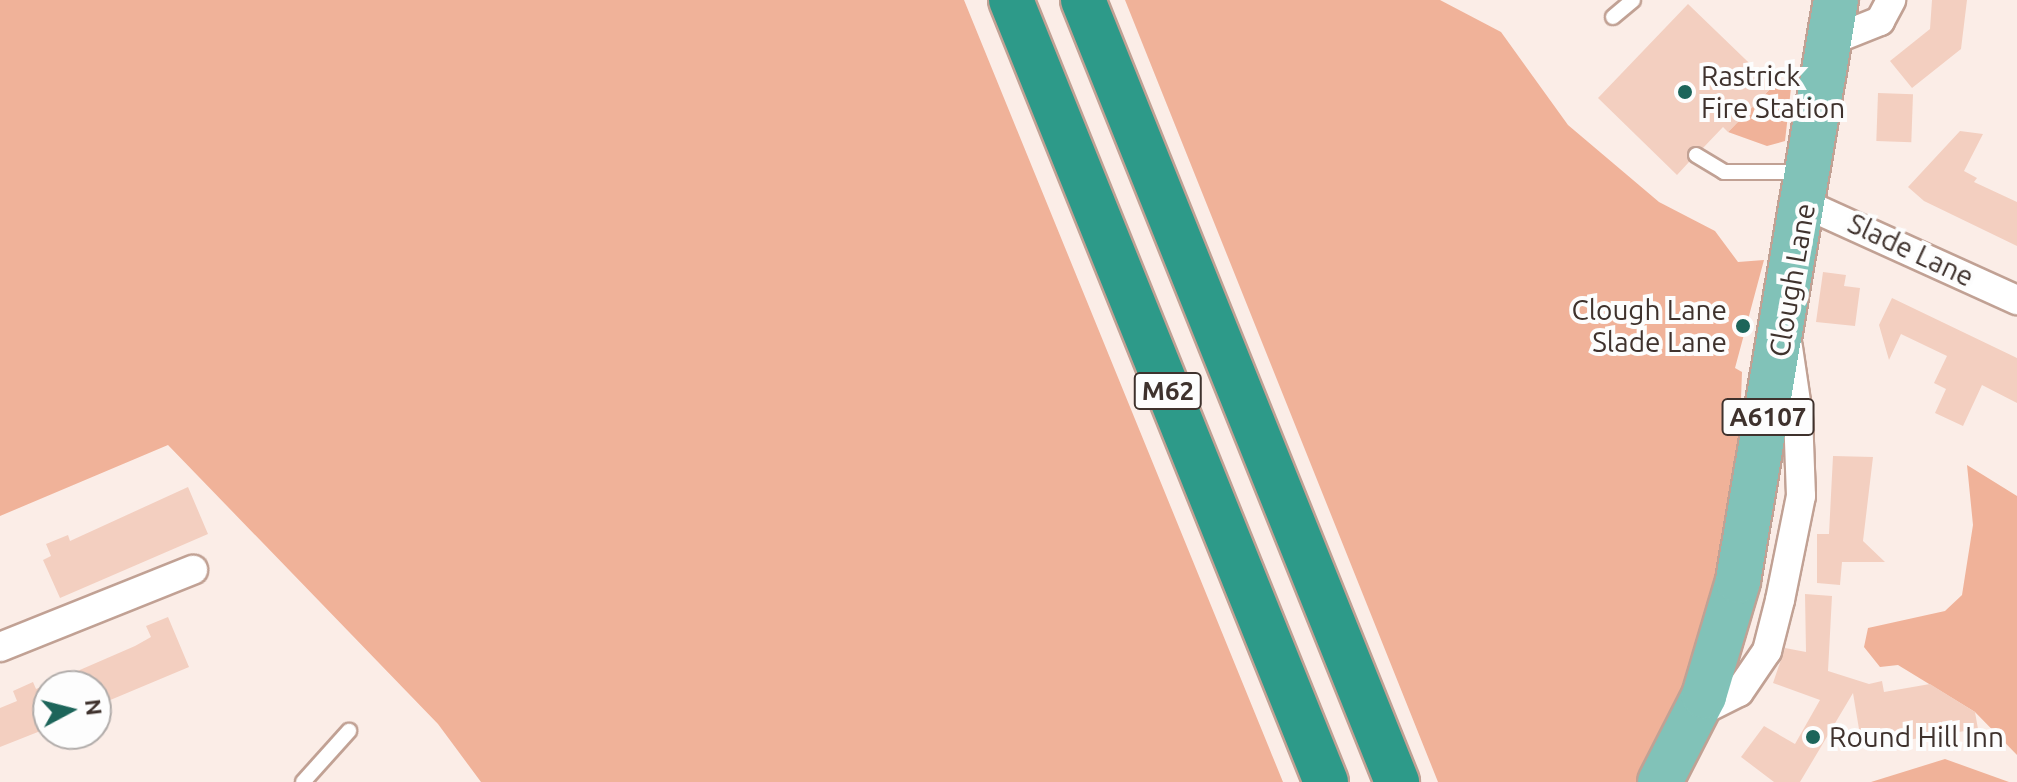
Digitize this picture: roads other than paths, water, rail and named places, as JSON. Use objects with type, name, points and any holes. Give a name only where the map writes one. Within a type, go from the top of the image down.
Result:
[{"type":"highway","name":"M62","points":[[1011,0],[1326,782]]},
{"type":"highway","name":"M62","points":[[1083,0],[1397,782]]},
{"type":"main road","name":"Clough Lane","points":[[1660,782],[1695,714],[1738,581],[1784,326],[1833,21]]},
{"type":"street","points":[[1833,21],[1880,21],[1891,0]]},
{"type":"street","name":"Slade Lane","points":[[1807,188],[2017,300]]},
{"type":"street","points":[[0,647],[193,570]]},
{"type":"lane","points":[[1613,17],[1633,0]]},
{"type":"lane","points":[[1696,155],[1724,172],[1775,168],[1807,188]]},
{"type":"lane","points":[[303,782],[349,731]]},
{"type":"place","name":"Rastrick Fire Station","points":[[1685,92]]},
{"type":"place","name":"Clough Lane Slade Lane","points":[[1743,326]]},
{"type":"place","name":"Round Hill Inn","points":[[1813,737]]}]
